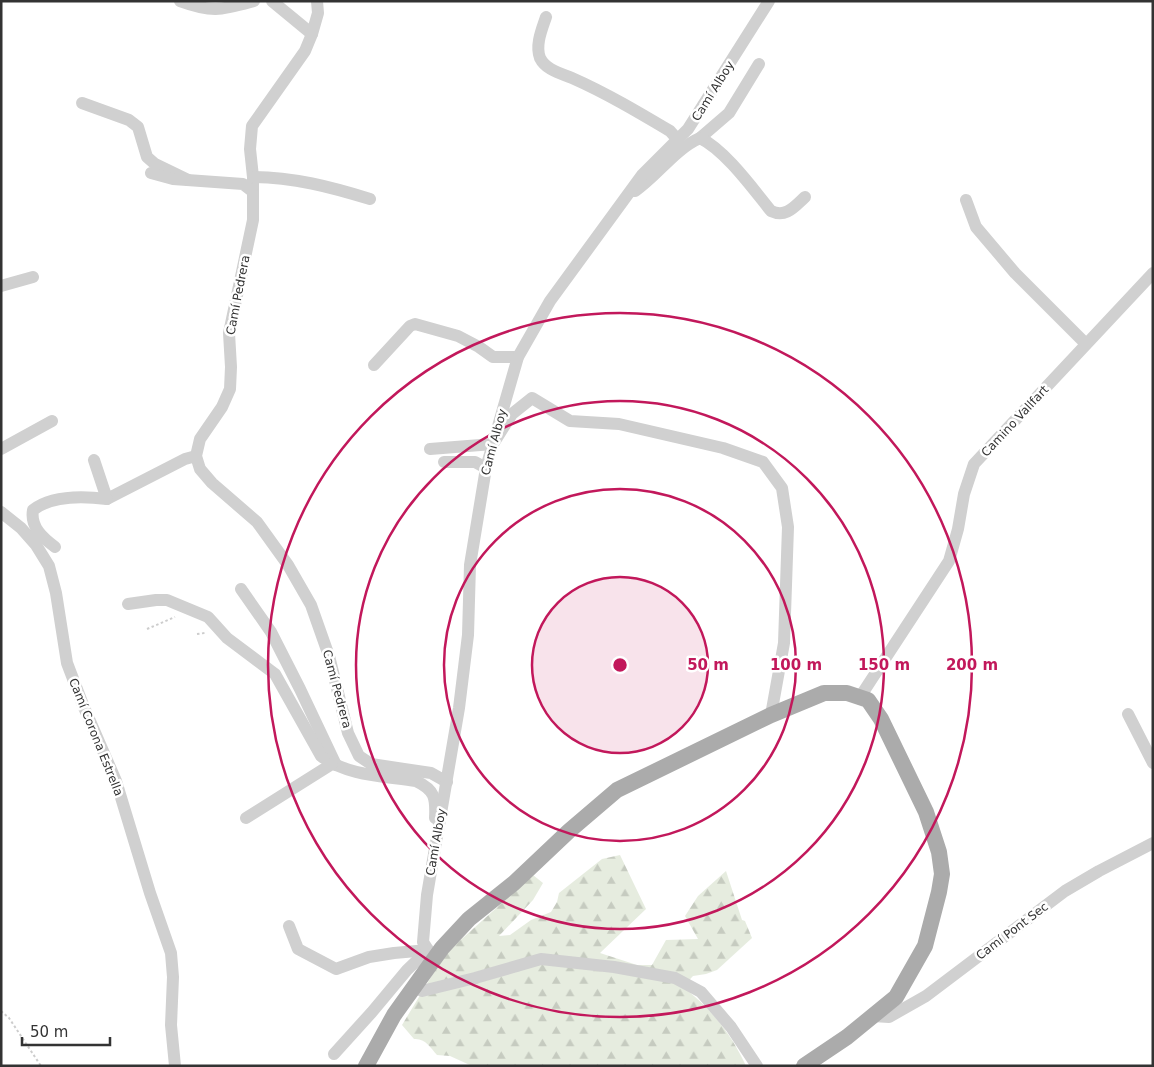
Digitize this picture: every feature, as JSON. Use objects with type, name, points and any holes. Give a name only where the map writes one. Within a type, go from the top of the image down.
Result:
[{"type":"main road","points":[[366,1066],[394,1015],[414,987],[431,955],[442,948],[469,919],[514,883],[569,831],[617,790],[771,715],[824,694],[847,693],[868,700],[881,719],[926,812],[939,852],[942,874],[925,946],[896,997],[847,1037],[804,1066]]},
{"type":"street","points":[[180,1],[199,8],[220,10],[254,1]]},
{"type":"street","points":[[272,1],[312,34]]},
{"type":"street","name":"Camí Pedrera","points":[[317,1],[318,12],[305,50],[252,126],[250,150],[253,177],[253,220],[229,332],[230,389],[222,407],[200,438],[196,456],[200,470],[212,483],[257,522],[288,565],[311,605],[329,656],[348,733],[359,756],[371,764],[431,773],[447,782]]},
{"type":"street","name":"Camí Alboy","points":[[431,955],[423,942],[427,895],[459,708],[468,635],[470,565],[486,468],[518,357],[550,301],[626,197],[642,176],[688,129],[769,1]]},
{"type":"street","points":[[546,17],[538,51],[541,60],[548,68],[599,90],[670,131],[678,140]]},
{"type":"street","points":[[626,197],[648,182],[688,143],[700,138],[711,130],[729,112],[759,64]]},
{"type":"street","points":[[82,103],[129,120],[138,127],[147,157],[155,164],[188,180]]},
{"type":"street","points":[[700,138],[719,151],[771,211],[778,214],[786,213],[805,197]]},
{"type":"street","points":[[151,173],[173,179],[243,184],[252,190]]},
{"type":"street","points":[[253,177],[274,177],[324,185],[370,199]]},
{"type":"street","points":[[966,200],[976,227],[1015,273],[1086,344]]},
{"type":"street","name":"Camino Vallfart","points":[[860,697],[949,561],[958,529],[964,494],[974,464],[1153,273]]},
{"type":"street","points":[[1,286],[33,277]]},
{"type":"street","points":[[374,365],[410,326],[415,324],[458,336],[493,357],[518,357]]},
{"type":"street","points":[[430,449],[493,444],[512,414],[532,398],[570,421],[619,424],[723,448],[763,462],[782,488],[788,527],[784,643],[771,715]]},
{"type":"street","points":[[1,450],[52,421]]},
{"type":"street","points":[[56,547],[48,542],[36,529],[31,518],[33,510],[42,503],[55,499],[107,499],[185,459],[196,456]]},
{"type":"street","points":[[94,460],[107,499]]},
{"type":"street","points":[[444,462],[475,462],[486,468]]},
{"type":"street","name":"Camí Corona Estrella","points":[[1,512],[21,528],[36,545],[49,566],[56,593],[67,663],[82,705],[116,781],[150,893],[171,953],[173,977],[171,1025],[175,1066]]},
{"type":"street","points":[[241,589],[271,632],[300,689],[334,764]]},
{"type":"street","points":[[128,604],[167,600],[208,617],[227,638],[276,674],[321,756],[334,764],[360,772],[416,781],[427,786],[434,794],[436,805],[434,853]]},
{"type":"street","points":[[1128,714],[1153,763]]},
{"type":"street","points":[[246,818],[334,764]]},
{"type":"street","points":[[1133,853],[1153,833]]},
{"type":"street","name":"Camí Pont Sec","points":[[873,1016],[889,1017],[926,996],[1065,891],[1153,843]]},
{"type":"street","points":[[289,926],[298,949],[336,969],[369,958],[394,953],[431,955]]},
{"type":"street","points":[[334,1054],[407,970],[431,955]]},
{"type":"street","points":[[414,987],[422,991],[541,959],[614,967],[675,978],[701,992],[731,1027],[757,1066]]},
{"type":"path","points":[[147,629],[193,610]]},
{"type":"path","points":[[1,1011],[8,1018],[40,1066]]},
{"type":"green space","points":[[620,855],[646,909],[600,953],[637,965],[652,965],[666,940],[698,939],[685,916],[698,896],[726,871],[742,920],[745,921],[752,938],[717,970],[693,976],[683,987],[703,1004],[720,1023],[746,1066],[472,1066],[450,1056],[437,1055],[430,1046],[421,1040],[414,1039],[402,1025],[445,954],[533,875],[543,883],[533,900],[499,936],[510,935],[531,920],[551,912],[557,902],[559,893],[602,859]]}]
